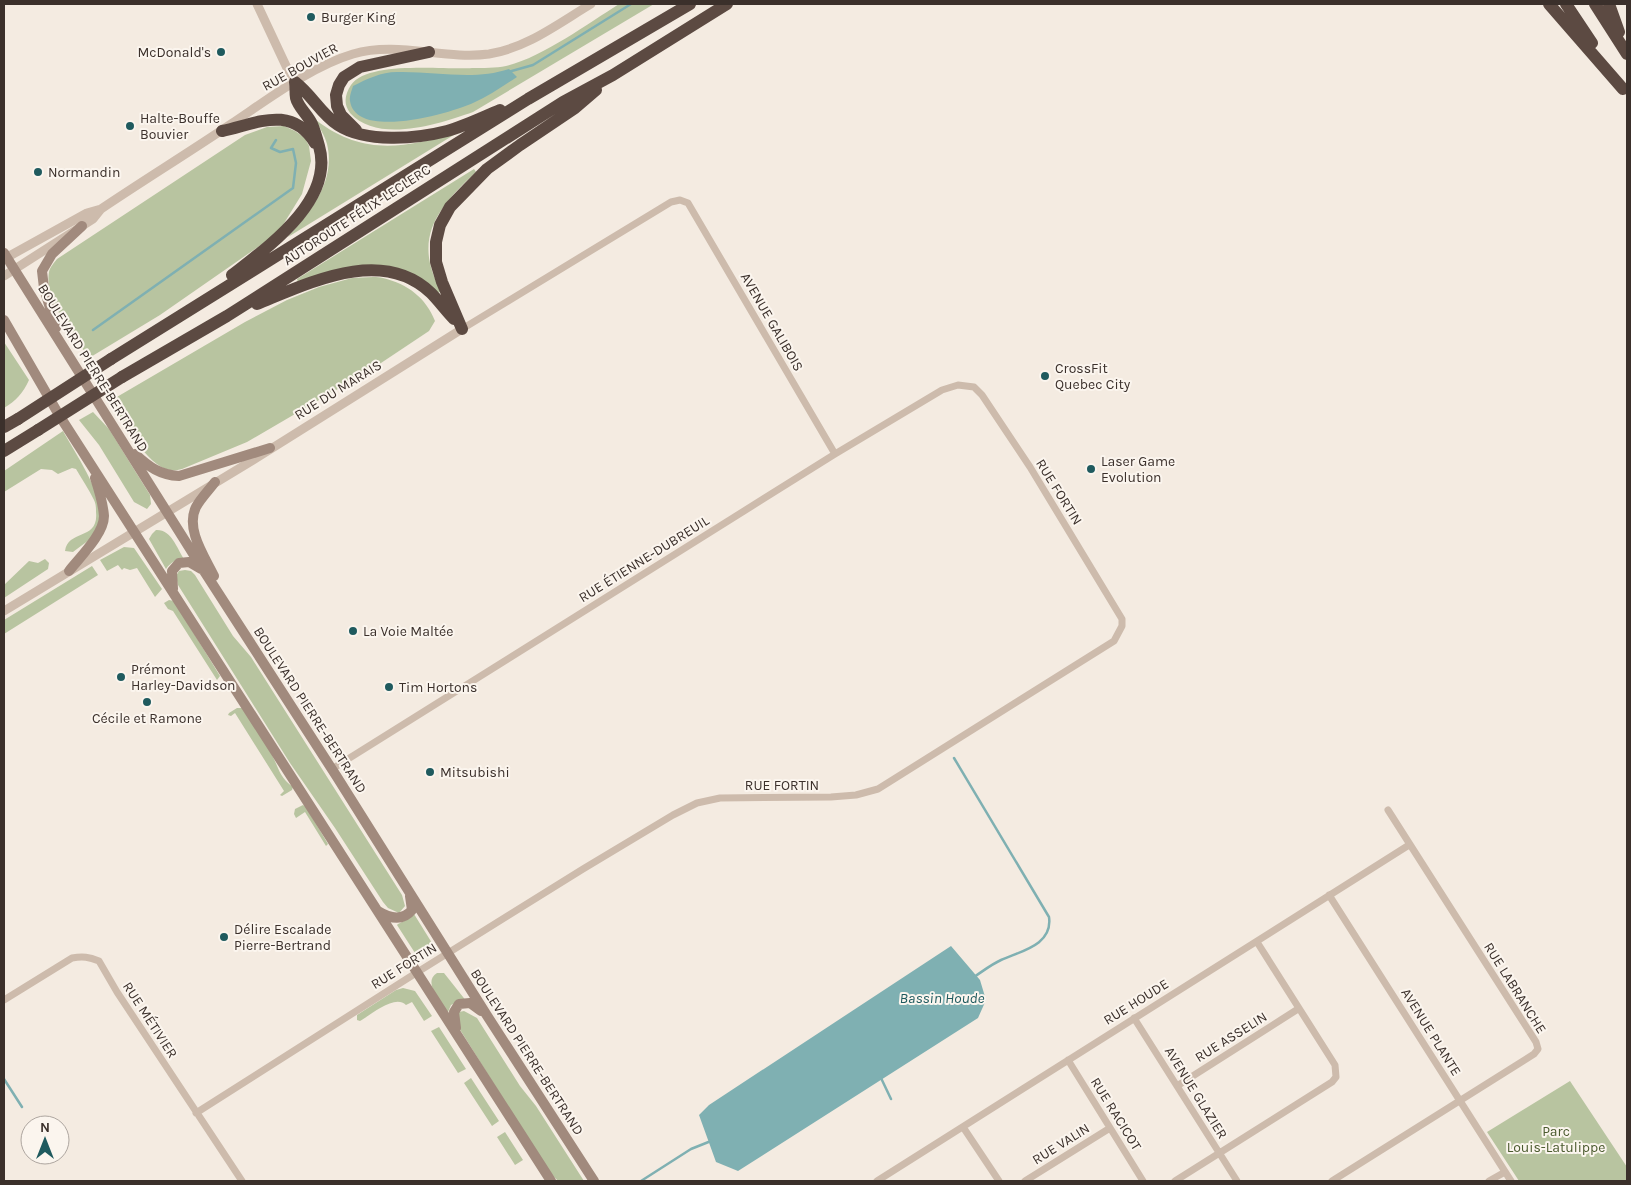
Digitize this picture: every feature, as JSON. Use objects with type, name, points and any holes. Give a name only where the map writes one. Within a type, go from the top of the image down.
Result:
[{"type":"highway","name":"AUTOROUTE FÉLIX-LECLERC","points":[[4,427],[528,99],[690,4]]},
{"type":"highway","name":"AUTOROUTE FÉLIX-LECLERC","points":[[4,451],[122,377],[227,316],[555,107],[613,75],[727,4]]},
{"type":"highway","points":[[1549,4],[1625,92]]},
{"type":"highway","points":[[1566,4],[1625,92]]},
{"type":"highway","points":[[1595,4],[1627,54]]},
{"type":"highway","points":[[1609,4],[1627,54]]},
{"type":"highway","points":[[357,132],[341,115],[337,106],[336,95],[344,77],[360,67],[429,52]]},
{"type":"highway","points":[[462,329],[442,282],[436,262],[436,242],[440,225],[450,207],[487,169],[575,108],[613,75]]},
{"type":"highway","points":[[295,82],[306,91],[324,115],[340,126],[376,137],[410,137],[447,131],[528,99]]},
{"type":"highway","points":[[185,312],[288,229],[303,212],[317,183],[321,154],[312,123],[296,98],[295,82]]},
{"type":"highway","points":[[222,131],[264,120],[287,120],[295,123],[305,131],[321,154]]},
{"type":"highway","points":[[227,316],[318,280],[340,274],[380,271],[396,273],[415,281],[431,292],[462,329]]},
{"type":"highway","points":[[4,460],[35,432]]},
{"type":"main road","points":[[58,339],[44,288],[42,271],[52,254],[82,226]]},
{"type":"main road","name":"BOULEVARD PIERRE-BERTRAND","points":[[5,256],[15,269],[231,614],[594,1181]]},
{"type":"main road","points":[[4,320],[59,415],[92,467],[551,1181]]},
{"type":"main road","points":[[4,335],[25,357]]},
{"type":"main road","points":[[124,443],[146,464],[166,476],[179,476],[270,448]]},
{"type":"main road","points":[[69,571],[99,533],[104,518],[92,467]]},
{"type":"main road","points":[[215,482],[196,507],[193,517],[193,528],[200,548],[231,614]]},
{"type":"main road","points":[[174,593],[171,576],[176,565],[182,562],[189,562],[204,571]]},
{"type":"main road","points":[[377,911],[393,918],[405,916],[412,910],[409,892]]},
{"type":"main road","points":[[457,1034],[454,1012],[460,1004],[470,1003],[486,1014]]},
{"type":"street","points":[[257,4],[295,82]]},
{"type":"street","name":"RUE BOUVIER","points":[[5,256],[86,213],[101,209],[295,82],[328,64],[353,54],[381,49],[488,54],[530,40],[591,4]]},
{"type":"street","name":"RUE DU MARAIS","points":[[4,610],[167,512],[670,202],[680,200],[688,203]]},
{"type":"street","name":"AVENUE GALIBOIS","points":[[688,203],[835,454]]},
{"type":"street","name":"RUE BOUVIER","points":[[4,276],[93,219],[101,209]]},
{"type":"street","name":"RUE ÉTIENNE-DUBREUIL","points":[[332,769],[835,454],[942,390],[958,385],[974,387]]},
{"type":"street","name":"RUE FORTIN","points":[[196,1113],[448,953],[673,815],[697,803],[720,798],[831,798],[856,795],[878,789],[1114,641],[1122,626],[1122,619],[1030,467],[982,395],[974,387]]},
{"type":"street","name":"RUE LABRANCHE","points":[[1332,1181],[1534,1054],[1538,1049],[1536,1042],[1388,810]]},
{"type":"street","name":"RUE HOUDE","points":[[877,1181],[1410,845]]},
{"type":"street","name":"AVENUE PLANTE","points":[[1330,895],[1511,1181]]},
{"type":"street","points":[[1175,1181],[1332,1082],[1336,1077],[1335,1065],[1257,942]]},
{"type":"street","name":"RUE MÉTIVIER","points":[[4,1000],[72,958],[81,956],[100,961],[117,992],[242,1181]]},
{"type":"street","name":"RUE ASSELIN","points":[[1177,1086],[1298,1009]]},
{"type":"street","name":"AVENUE GLAZIER","points":[[1134,1018],[1237,1181]]},
{"type":"street","name":"RUE RACICOT","points":[[1068,1060],[1143,1181]]},
{"type":"street","points":[[963,1127],[999,1181]]},
{"type":"street","name":"RUE VALIN","points":[[1024,1181],[1110,1128]]},
{"type":"street","points":[[1489,1181],[1505,1172]]},
{"type":"street","points":[[889,1174],[893,1181]]},
{"type":"green space","points":[[619,4],[654,4],[473,112],[427,126],[392,129],[376,128],[362,122],[350,113],[346,106],[346,95],[351,85],[360,77],[373,72],[408,68],[485,68],[506,66],[520,62],[549,48]]},
{"type":"green space","points":[[316,120],[333,132],[350,139],[384,146],[419,142],[457,133],[288,237],[313,206],[325,183],[329,158],[327,144]]},
{"type":"green space","points":[[284,126],[305,138],[309,146],[311,161],[302,194],[278,233],[160,315],[89,358],[68,328],[51,294],[49,272],[57,259],[245,135],[267,127]]},
{"type":"green space","points":[[474,169],[476,172],[450,198],[433,226],[429,240],[429,256],[441,291],[438,293],[418,277],[400,270],[298,283],[297,279]]},
{"type":"green space","points":[[379,277],[408,288],[427,305],[435,321],[429,331],[372,369],[247,442],[182,469],[170,470],[161,467],[144,451],[110,401],[245,322],[287,300],[319,287],[352,278]]},
{"type":"green space","points":[[4,342],[29,380],[19,396],[4,408]]},
{"type":"green space","points":[[93,412],[109,429],[150,495],[151,504],[147,509],[134,502],[99,445],[79,420]]},
{"type":"green space","points":[[63,431],[90,479],[100,507],[101,519],[97,532],[73,552],[65,551],[67,544],[88,531],[96,521],[96,504],[76,469],[72,468],[58,474],[52,470],[41,469],[4,492],[4,471]]},
{"type":"green space","points":[[156,530],[170,536],[184,559],[174,562],[166,569],[149,539]]},
{"type":"green space","points":[[124,547],[134,548],[162,589],[155,597],[137,568],[130,570],[124,568],[122,570],[118,565],[107,571],[100,560]]},
{"type":"green space","points":[[45,559],[49,563],[48,569],[4,598],[4,585],[29,561],[38,563]]},
{"type":"green space","points":[[92,566],[98,575],[4,634],[4,620]]},
{"type":"green space","points":[[179,571],[191,571],[195,575],[233,636],[251,657],[402,895],[405,906],[399,913],[388,908],[383,902],[290,763],[178,585],[176,576]]},
{"type":"green space","points":[[169,600],[174,601],[220,676],[217,680],[173,611],[168,609],[164,603]]},
{"type":"green space","points":[[237,708],[242,708],[269,749],[282,776],[293,787],[292,790],[282,796],[280,795],[284,791],[235,713],[231,716],[228,715]]},
{"type":"green space","points":[[303,805],[328,844],[326,846],[305,812],[296,818],[294,814],[295,809]]},
{"type":"green space","points":[[414,914],[432,943],[415,953],[397,925]]},
{"type":"green space","points":[[437,973],[444,973],[467,1002],[457,1002],[451,1005],[448,1012],[437,998],[432,987],[431,981]]},
{"type":"green space","points":[[403,988],[415,991],[432,1016],[424,1021],[412,1002],[406,1005],[396,1002],[383,1006],[360,1021],[357,1020],[357,1015],[396,990]]},
{"type":"green space","points":[[464,1011],[477,1018],[584,1181],[558,1181],[547,1169],[459,1028],[459,1012]]},
{"type":"green space","points":[[439,1027],[466,1069],[458,1073],[431,1031]]},
{"type":"green space","points":[[471,1078],[499,1121],[492,1126],[464,1083]]},
{"type":"green space","name":"Parc Louis-Latulippe","points":[[1570,1081],[1627,1167],[1627,1181],[1519,1181],[1487,1132]]},
{"type":"green space","points":[[505,1132],[523,1160],[515,1165],[497,1137]]},
{"type":"water","points":[[509,69],[517,77],[490,94],[462,107],[426,117],[406,121],[386,122],[369,120],[356,113],[350,101],[353,86],[385,73],[411,72],[468,75],[495,73]]},
{"type":"water","name":"Bassin Houde","points":[[951,946],[980,980],[986,1000],[978,1018],[738,1171],[716,1162],[699,1115],[709,1105]]},
{"type":"waterway","points":[[508,72],[533,65],[631,4]]},
{"type":"waterway","points":[[93,330],[293,188],[296,163],[293,149],[280,152],[271,148],[276,140]]},
{"type":"waterway","points":[[954,758],[1049,917],[1049,927],[1041,941],[1026,950],[998,962],[974,977]]},
{"type":"waterway","points":[[881,1078],[891,1099]]},
{"type":"waterway","points":[[4,1079],[22,1107]]},
{"type":"waterway","points":[[641,1181],[691,1149],[711,1141]]},
{"type":"place","name":"Burger King","points":[[311,17]]},
{"type":"place","name":"McDonald's","points":[[221,52]]},
{"type":"place","name":"Halte-Bouffe Bouvier","points":[[130,126]]},
{"type":"place","name":"Normandin","points":[[38,172]]},
{"type":"place","name":"CrossFit Quebec City","points":[[1045,376]]},
{"type":"place","name":"Laser Game Evolution","points":[[1091,469]]},
{"type":"place","name":"La Voie Maltée","points":[[353,631]]},
{"type":"place","name":"Prémont Harley-Davidson","points":[[121,677]]},
{"type":"place","name":"Tim Hortons","points":[[389,687]]},
{"type":"place","name":"Cécile et Ramone","points":[[147,702]]},
{"type":"place","name":"Mitsubishi","points":[[430,772]]},
{"type":"place","name":"Délire Escalade Pierre-Bertrand","points":[[224,937]]}]
